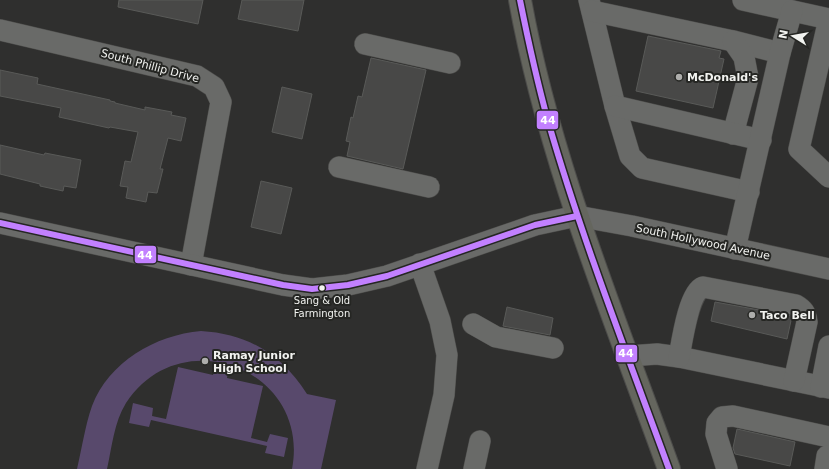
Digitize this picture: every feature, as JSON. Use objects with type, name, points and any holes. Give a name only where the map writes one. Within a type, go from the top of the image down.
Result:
[{"type":"main road","points":[[520,0],[534,66],[577,216],[669,469]]},
{"type":"street","points":[[743,0],[829,19],[799,149],[829,177]]},
{"type":"street","points":[[749,192],[642,168],[630,156],[615,106],[591,5],[780,53]]},
{"type":"street","points":[[735,249],[780,53],[792,11]]},
{"type":"street","name":"South Phillip Drive","points":[[0,30],[196,76],[214,87],[221,102],[191,265]]},
{"type":"street","points":[[733,41],[744,57],[748,78],[733,134]]},
{"type":"street","points":[[365,44],[450,63]]},
{"type":"street","points":[[615,106],[761,140]]},
{"type":"street","points":[[339,167],[429,187]]},
{"type":"street","name":"South Hollywood Avenue","points":[[577,216],[632,226],[829,269]]},
{"type":"street","points":[[0,223],[283,285],[312,289],[348,285],[387,276],[535,225],[577,216]]},
{"type":"street","points":[[420,264],[440,321],[447,355],[444,395],[427,469]]},
{"type":"street","points":[[679,357],[692,300],[699,288],[703,287],[796,305],[802,309],[806,315],[807,322],[794,381]]},
{"type":"street","points":[[473,324],[496,338],[553,348]]},
{"type":"street","points":[[629,356],[657,354],[679,357],[825,387],[829,346]]},
{"type":"street","points":[[727,469],[716,434],[717,423],[722,417],[733,416],[827,454]]},
{"type":"street","points":[[474,469],[480,442]]},
{"type":"shaded area","points":[[201,331],[234,336],[249,342],[275,357],[297,380],[307,394],[336,400],[321,469],[292,469],[293,434],[282,405],[262,382],[237,367],[208,361],[178,364],[150,378],[126,403],[122,410],[114,435],[107,469],[77,469],[85,429],[92,406],[100,390],[110,376],[122,364],[151,345],[167,338]]},
{"type":"shaded area","points":[[178,367],[213,375],[215,368],[228,371],[227,378],[263,386],[251,438],[267,442],[270,434],[288,438],[284,457],[265,453],[267,446],[151,420],[149,427],[129,423],[133,403],[153,408],[152,416],[166,419]]},
{"type":"building","points":[[119,0],[203,0],[198,24],[118,7]]},
{"type":"building","points":[[242,0],[304,0],[298,31],[238,19]]},
{"type":"building","name":"McDonald's","points":[[648,36],[721,51],[719,58],[724,59],[713,108],[636,91]]},
{"type":"building","points":[[371,58],[426,70],[403,169],[347,156],[350,142],[346,141],[351,117],[353,118],[358,96],[362,97]]},
{"type":"building","points":[[0,70],[38,78],[37,84],[110,100],[115,103],[145,110],[145,107],[172,112],[171,115],[186,118],[181,141],[168,138],[160,169],[163,169],[157,193],[148,192],[146,202],[126,198],[128,187],[120,186],[125,161],[131,162],[138,132],[109,128],[59,117],[61,108],[0,96]]},
{"type":"building","points":[[282,87],[312,94],[302,139],[272,132]]},
{"type":"building","points":[[0,145],[44,155],[45,153],[81,160],[76,188],[64,186],[63,191],[0,174]]},
{"type":"building","points":[[261,181],[292,188],[281,234],[251,227]]},
{"type":"building","name":"Taco Bell","points":[[715,302],[792,316],[787,339],[711,321]]},
{"type":"building","points":[[507,307],[553,318],[550,335],[503,326]]},
{"type":"building","points":[[737,429],[795,442],[790,466],[735,454],[733,448]]},
{"type":"transit line","name":"44","points":[[520,0],[540,91],[561,165],[575,209],[669,469]]},
{"type":"transit line","name":"44","points":[[0,223],[283,285],[312,289],[348,285],[387,276],[535,225],[577,216]]},
{"type":"place","name":"McDonald's","points":[[679,77]]},
{"type":"place","name":"Sang & Old Farmington","points":[[322,288]]},
{"type":"place","name":"Taco Bell","points":[[752,315]]},
{"type":"place","name":"Ramay Junior High School","points":[[205,361]]}]
